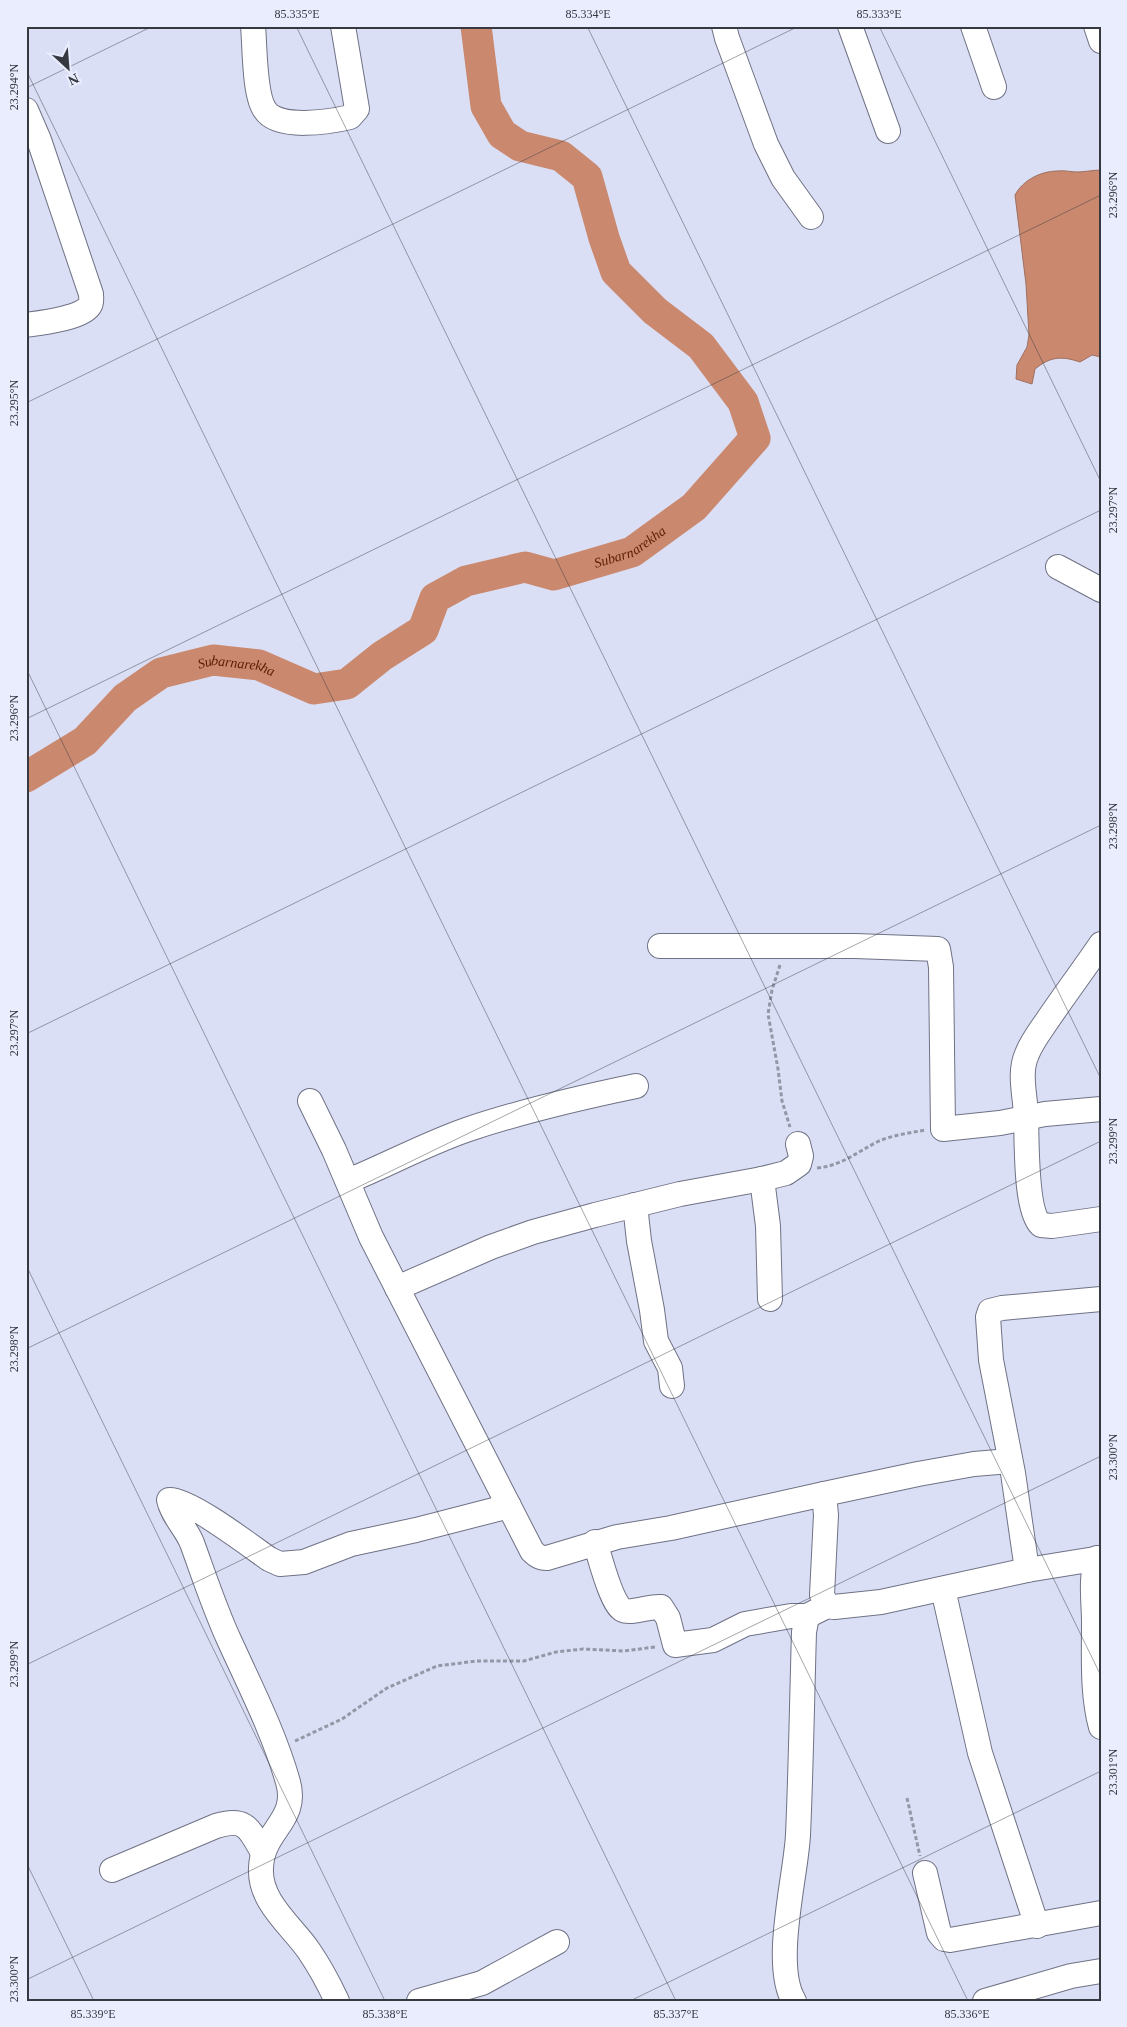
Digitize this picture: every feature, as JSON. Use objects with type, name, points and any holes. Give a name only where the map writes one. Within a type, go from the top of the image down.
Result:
[{"type":"street","points":[[253,26],[258,91],[261,103],[268,114],[276,119],[291,122],[318,122],[341,119],[350,117],[355,112],[356,102],[343,26]]},
{"type":"street","points":[[724,26],[766,144],[782,178],[811,216]]},
{"type":"street","points":[[850,26],[888,131]]},
{"type":"street","points":[[973,26],[994,87]]},
{"type":"street","points":[[1096,26],[1101,40]]},
{"type":"street","points":[[26,110],[45,157],[91,294],[91,300],[90,307],[73,316],[26,325]]},
{"type":"street","points":[[1058,567],[1101,590]]},
{"type":"street","points":[[1101,944],[1036,1038],[1026,1054],[1023,1068],[1026,1159],[1032,1200],[1038,1222],[1041,1225],[1052,1226],[1101,1219]]},
{"type":"street","points":[[660,946],[855,946],[938,949],[941,967],[943,1129],[1101,1109]]},
{"type":"street","points":[[348,1181],[464,1131],[493,1121],[562,1102],[636,1086]]},
{"type":"street","points":[[310,1101],[348,1181],[371,1238],[532,1551],[542,1558],[595,1542],[918,1474],[1010,1460]]},
{"type":"street","points":[[397,1288],[491,1247],[595,1214],[702,1189],[762,1179],[797,1156]]},
{"type":"street","points":[[762,1179],[768,1226],[770,1299]]},
{"type":"street","points":[[635,1206],[656,1341],[670,1368],[672,1386]]},
{"type":"street","points":[[1026,1570],[1010,1460],[991,1360],[988,1317],[990,1311],[1002,1308],[1101,1299]]},
{"type":"street","points":[[794,2001],[788,1983],[787,1927],[798,1836],[804,1632],[818,1611],[822,1595],[826,1515],[824,1494]]},
{"type":"street","points":[[337,2001],[310,1952],[271,1902],[263,1886],[260,1870],[262,1851],[270,1836],[285,1818],[290,1803],[288,1784],[274,1741],[217,1612],[188,1532],[171,1508],[169,1500],[176,1500],[193,1507],[269,1559],[280,1564],[304,1562],[351,1544],[509,1506]]},
{"type":"street","points":[[595,1542],[619,1608],[628,1611],[661,1607],[668,1618],[675,1645],[713,1640],[745,1624],[834,1607],[881,1602],[1026,1570],[1099,1558],[1094,1574],[1094,1632],[1096,1694],[1101,1727]]},
{"type":"street","points":[[943,1589],[980,1753],[1037,1926]]},
{"type":"street","points":[[112,1870],[216,1826],[232,1822],[238,1822],[246,1826],[262,1851]]},
{"type":"street","points":[[925,1873],[935,1910],[936,1926],[944,1939],[950,1940],[1037,1926],[1101,1913]]},
{"type":"street","points":[[420,2001],[482,1983],[557,1942]]},
{"type":"street","points":[[985,2001],[1071,1976],[1101,1971]]},
{"type":"path","points":[[785,947],[772,990],[768,1014],[782,1102],[797,1156],[819,1168],[834,1166],[880,1141],[896,1136],[943,1129]]},
{"type":"path","points":[[274,1741],[296,1741],[327,1728],[387,1688],[437,1666],[477,1661],[524,1661],[556,1652],[583,1649],[624,1651],[675,1645]]},
{"type":"path","points":[[906,1798],[925,1873]]},
{"type":"shaded area","points":[[1101,170],[1101,357],[1092,355],[1080,362],[1062,358],[1052,359],[1035,369],[1032,384],[1016,379],[1017,365],[1027,347],[1029,335],[1026,284],[1015,195],[1033,177],[1045,173],[1052,171],[1077,172]]},
{"type":"waterway","name":"Subarnarekha","points":[[26,777],[85,741],[125,698],[161,673],[213,660],[259,665],[314,689],[347,684],[382,656],[423,630],[435,598],[466,581],[525,567],[554,575],[632,552],[694,507],[755,438],[743,402],[701,346],[655,311],[616,272],[604,238],[587,177],[561,156],[520,146],[502,134],[486,106],[476,26]]}]
